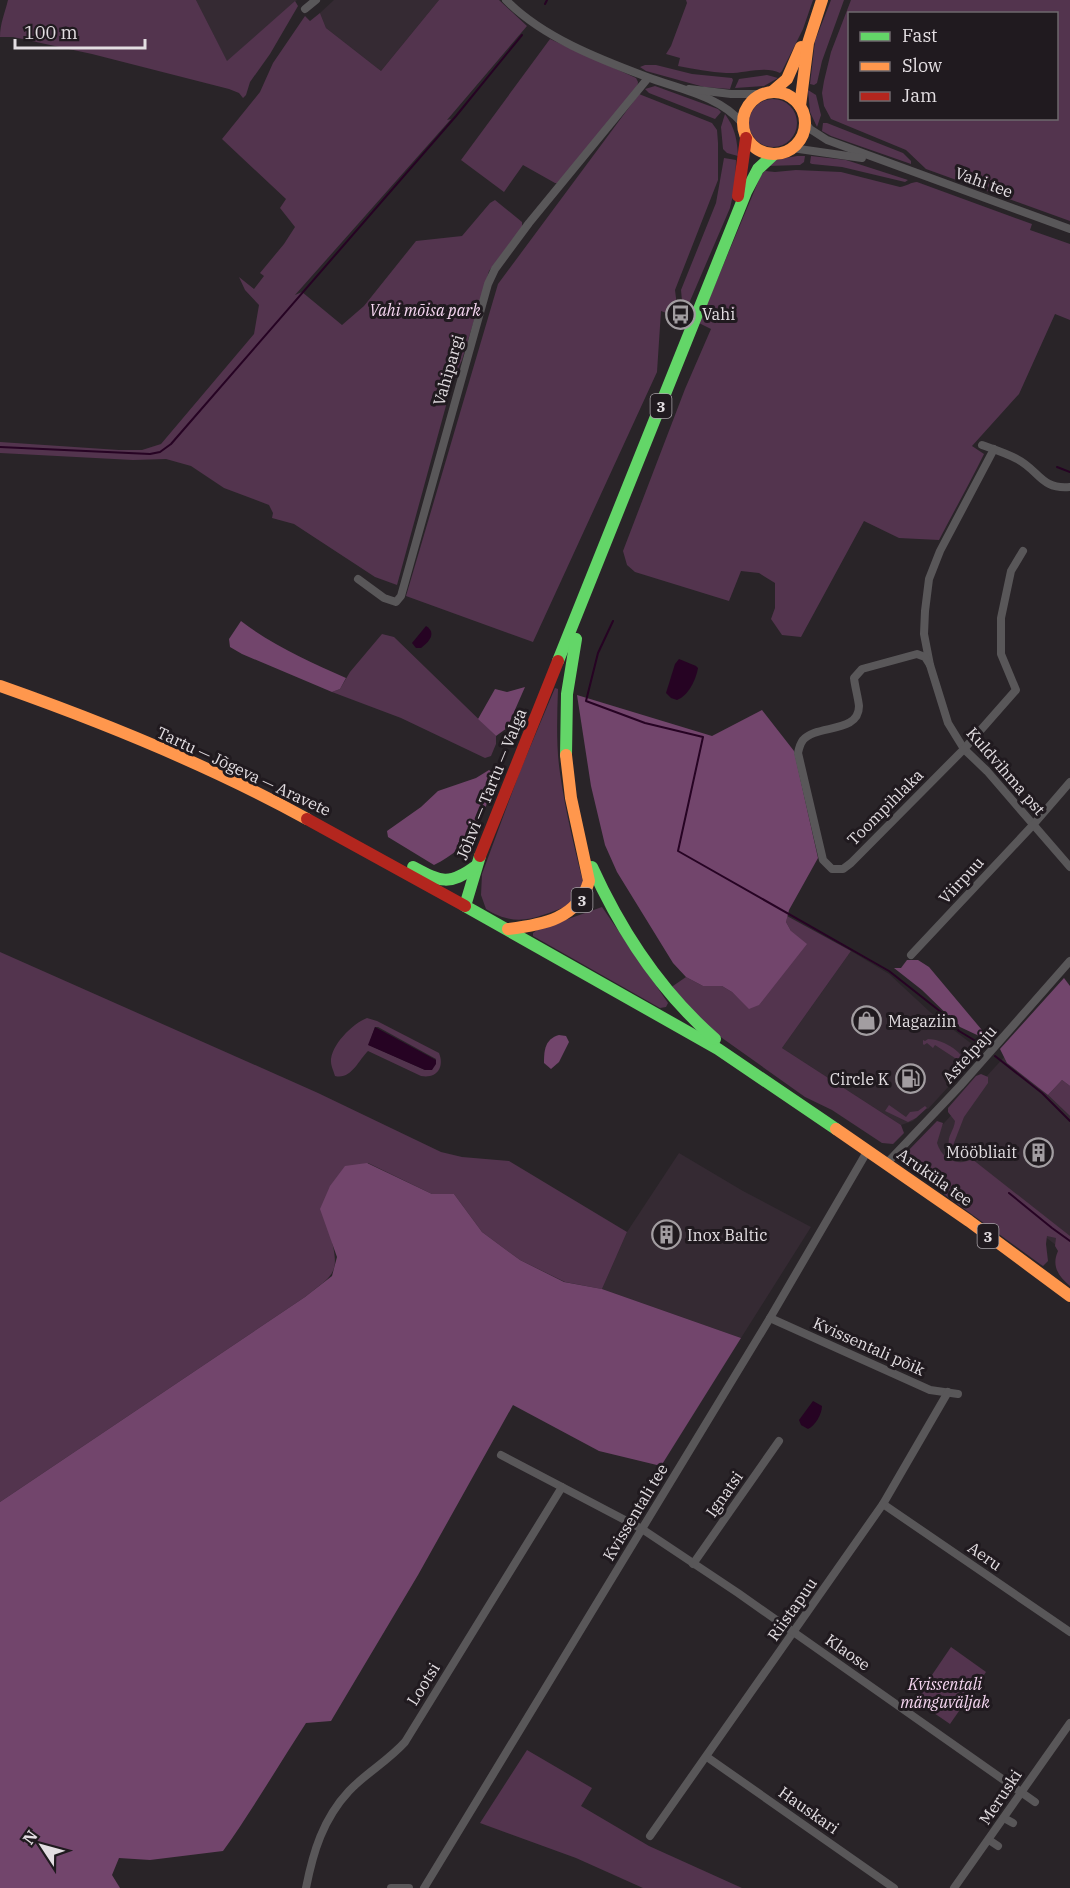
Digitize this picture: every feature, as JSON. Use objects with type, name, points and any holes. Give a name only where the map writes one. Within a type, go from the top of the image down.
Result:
[{"type":"main road","points":[[742,123],[747,106],[787,79],[821,0]]},
{"type":"main road","points":[[792,148],[803,132],[805,122],[800,106],[808,43],[821,0]]},
{"type":"main road","points":[[767,93],[789,95],[800,106]]},
{"type":"main road","name":"Jõhvi — Tartu — Valga","points":[[727,239],[741,188],[746,138],[742,123]]},
{"type":"main road","points":[[746,138],[758,150],[774,154]]},
{"type":"main road","name":"Jõhvi — Tartu — Valga","points":[[465,906],[476,866],[755,173],[765,159],[792,148]]},
{"type":"main road","points":[[594,573],[578,628],[567,685],[569,784],[576,821],[608,903],[653,974],[676,1002],[706,1032],[769,1082]]},
{"type":"main road","name":"Tartu — Jõgeva — Aravete","points":[[0,686],[84,716],[263,795],[465,906]]},
{"type":"main road","name":"3","points":[[508,929],[528,927],[572,910],[588,891],[589,881],[576,821]]},
{"type":"main road","points":[[357,845],[372,845],[442,882],[460,879],[476,866]]},
{"type":"main road","name":"3","points":[[465,906],[702,1039],[868,1150]]},
{"type":"main road","name":"Aruküla tee","points":[[868,1150],[1070,1296]]},
{"type":"street","points":[[305,9],[316,0]]},
{"type":"street","points":[[506,0],[533,24],[648,78],[723,106],[742,123]]},
{"type":"street","name":"Vahipargi","points":[[358,579],[384,598],[396,602],[401,596],[488,284],[495,269],[529,223],[648,78]]},
{"type":"street","points":[[675,87],[710,92],[767,93]]},
{"type":"street","name":"Vahi tee","points":[[805,122],[810,129],[828,140],[1070,229]]},
{"type":"street","name":"Vahi tee","points":[[792,148],[852,155],[889,164]]},
{"type":"street","points":[[982,445],[1019,459],[1053,487],[1070,487]]},
{"type":"street","name":"Kuldvihma pst","points":[[994,449],[940,551],[929,579],[924,634],[930,665],[948,723],[964,749],[987,771],[1070,867]]},
{"type":"street","points":[[964,749],[1016,690],[1001,654],[1001,618],[1011,571],[1023,551]]},
{"type":"street","name":"Toompihlaka","points":[[930,665],[925,657],[917,654],[862,669],[854,678],[859,708],[856,716],[848,724],[808,735],[801,742],[798,753],[823,860],[832,869],[843,869],[851,863],[964,749]]},
{"type":"street","name":"Viirpuu","points":[[911,955],[1033,825],[1070,782]]},
{"type":"street","name":"Astelpaju","points":[[887,1163],[960,1086],[1070,962]]},
{"type":"street","name":"Kvissentali tee","points":[[424,1888],[770,1318],[868,1150]]},
{"type":"street","name":"Kvissentali põik","points":[[770,1318],[930,1390],[953,1393]]},
{"type":"street","name":"Riistapuu","points":[[650,1836],[883,1504],[953,1393]]},
{"type":"street","name":"Ignatsi","points":[[693,1564],[778,1441]]},
{"type":"street","points":[[501,1455],[642,1529]]},
{"type":"street","name":"Lootsi","points":[[306,1888],[311,1860],[323,1828],[335,1809],[349,1791],[393,1755],[405,1742],[562,1487]]},
{"type":"street","name":"Aeru","points":[[883,1504],[1070,1632]]},
{"type":"street","name":"Klaose","points":[[642,1529],[1035,1802]]},
{"type":"street","name":"Meruski","points":[[954,1888],[1070,1723]]},
{"type":"street","name":"Hauskari","points":[[707,1757],[894,1888]]},
{"type":"street","points":[[1004,1818],[1013,1823]]},
{"type":"street","points":[[989,1840],[998,1846]]},
{"type":"street","points":[[391,1888],[409,1888]]},
{"type":"shaded area","points":[[196,0],[297,0],[227,62]]},
{"type":"shaded area","points":[[334,0],[439,0],[381,71],[326,28],[320,13]]},
{"type":"shaded area","points":[[241,621],[278,645],[346,678],[340,689],[332,692],[230,647],[229,639]]},
{"type":"shaded area","points":[[426,626],[431,632],[431,637],[421,648],[416,648],[412,643]]},
{"type":"shaded area","points":[[679,659],[698,668],[691,687],[677,700],[666,693],[675,664]]},
{"type":"shaded area","points":[[525,687],[507,728],[496,736],[478,719],[495,689],[507,692]]},
{"type":"shaded area","points":[[577,695],[712,736],[762,710],[794,751],[818,858],[789,910],[786,922],[791,931],[807,944],[759,1005],[749,1009],[732,992],[722,986],[703,986],[686,977],[673,963],[617,872],[605,845],[591,786]]},
{"type":"shaded area","points":[[489,770],[495,775],[482,816],[468,839],[447,858],[434,865],[388,837],[387,831],[421,807],[438,791],[476,778]]},
{"type":"shaded area","points":[[851,951],[889,974],[930,1012],[981,1051],[928,1109],[925,1108],[913,1121],[901,1125],[782,1048]]},
{"type":"shaded area","points":[[907,960],[918,960],[929,967],[992,1042],[960,1027],[922,990],[894,968],[901,968]]},
{"type":"shaded area","points":[[1064,978],[1070,986],[1070,1086],[1062,1080],[1048,1095],[1007,1063],[1000,1049]]},
{"type":"shaded area","points":[[375,1027],[436,1060],[432,1070],[425,1070],[368,1045]]},
{"type":"shaded area","points":[[559,1035],[566,1036],[569,1042],[559,1062],[551,1069],[544,1063],[545,1049],[551,1039]]},
{"type":"shaded area","points":[[1006,1055],[1070,1116],[1070,1256],[925,1144]]},
{"type":"shaded area","points":[[679,1153],[743,1191],[811,1227],[741,1338],[602,1289],[627,1232]]},
{"type":"shaded area","points":[[367,1163],[432,1194],[454,1194],[482,1232],[520,1260],[564,1282],[602,1289],[741,1338],[661,1466],[599,1451],[513,1405],[418,1575],[331,1721],[306,1723],[223,1851],[150,1860],[119,1858],[112,1875],[120,1888],[0,1888],[0,1502],[305,1297],[332,1276],[337,1257],[320,1209],[330,1186],[345,1166]]},
{"type":"shaded area","points":[[813,1401],[822,1406],[822,1409],[816,1423],[808,1429],[801,1425],[799,1420]]},
{"type":"green space","points":[[8,0],[196,0],[227,61],[295,1],[298,6],[270,54],[250,82],[243,98],[239,93],[229,89],[92,54],[13,37],[0,37]]},
{"type":"green space","name":"Vahi mõisa park","points":[[439,0],[499,0],[527,26],[447,120],[451,119],[295,295],[302,292],[342,325],[364,306],[416,241],[462,236],[495,200],[522,222],[522,227],[489,271],[462,360],[453,380],[397,585],[375,577],[294,524],[272,518],[273,513],[269,505],[224,488],[191,466],[166,459],[133,460],[0,453],[0,442],[119,450],[142,450],[161,444],[254,334],[259,305],[245,290],[239,277],[254,289],[264,276],[260,273],[295,227],[280,208],[286,199],[222,139],[260,92],[273,63],[305,16],[310,21],[320,13],[326,28],[381,71]]},
{"type":"green space","points":[[686,0],[813,0],[803,29],[780,73],[761,70],[726,73],[678,66],[680,58],[666,54],[687,3]]},
{"type":"green space","points":[[831,0],[844,0],[822,61],[817,83],[814,85],[810,84],[815,41]]},
{"type":"green space","points":[[851,0],[1070,0],[1070,221],[926,169],[906,150],[831,119],[824,106],[822,93],[831,52]]},
{"type":"green space","points":[[550,39],[636,78],[637,89],[559,183],[523,165],[504,192],[461,160]]},
{"type":"green space","points":[[656,65],[692,74],[732,78],[733,80],[730,89],[704,87],[646,71],[640,67]]},
{"type":"green space","points":[[767,75],[778,78],[764,86],[735,88],[739,79]]},
{"type":"green space","points":[[655,86],[721,112],[715,119],[649,93],[645,89]]},
{"type":"green space","points":[[808,90],[816,95],[821,115],[817,127],[810,112]]},
{"type":"green space","points":[[639,94],[712,123],[717,130],[718,180],[675,290],[677,306],[682,310],[680,318],[661,311],[657,372],[533,642],[406,596],[498,284]]},
{"type":"green space","points":[[773,99],[790,106],[797,123],[790,140],[773,147],[756,140],[749,123],[756,106]]},
{"type":"green space","points":[[725,114],[735,134],[738,156],[727,153],[723,149],[721,127]]},
{"type":"green space","points":[[823,123],[903,153],[911,164],[831,136],[822,131]]},
{"type":"green space","points":[[805,156],[804,162],[800,165],[767,166],[775,160]]},
{"type":"green space","points":[[811,156],[846,160],[908,180],[905,182],[842,167],[812,164],[810,163]]},
{"type":"green space","points":[[724,158],[736,160],[735,186],[730,208],[687,308],[682,301],[681,290],[716,203]]},
{"type":"green space","points":[[765,171],[841,172],[900,187],[917,182],[1032,224],[1030,230],[1070,244],[1070,320],[1055,314],[1019,394],[972,446],[984,454],[939,540],[899,538],[864,521],[801,637],[782,635],[771,619],[775,608],[775,583],[759,573],[741,571],[729,601],[635,572],[627,565],[623,551],[685,389],[711,329],[699,323],[761,175]]},
{"type":"green space","points":[[382,634],[394,637],[496,736],[496,744],[491,756],[485,758],[401,718],[332,692],[340,689],[350,672]]},
{"type":"green space","points":[[555,688],[558,689],[557,742],[560,773],[583,882],[570,905],[537,917],[518,920],[497,915],[486,909],[481,895],[482,874],[520,771]]},
{"type":"green space","points":[[602,907],[668,1003],[666,1007],[660,1008],[533,936],[537,930]]},
{"type":"green space","points":[[787,916],[851,951],[782,1048],[901,1125],[904,1133],[893,1144],[882,1143],[832,1110],[805,1097],[715,1033],[670,988],[686,977],[703,986],[722,986],[749,1008],[791,931],[786,922]]},
{"type":"green space","points":[[0,952],[318,1093],[441,1152],[462,1157],[509,1161],[627,1232],[602,1289],[565,1282],[520,1260],[482,1232],[454,1194],[432,1194],[368,1163],[330,1234],[335,1265],[329,1278],[305,1297],[0,1502]]},
{"type":"green space","points":[[367,1018],[377,1021],[439,1053],[440,1068],[431,1076],[421,1076],[368,1051],[354,1069],[346,1075],[335,1076],[331,1062],[334,1049],[343,1036]],"holes":[[[375,1027],[436,1059],[432,1069],[425,1070],[369,1045]]]},
{"type":"green space","points":[[923,1040],[945,1043],[964,1059],[966,1064],[958,1077],[955,1071],[961,1062],[935,1045],[933,1048],[927,1043],[924,1045]]},
{"type":"green space","points":[[981,1074],[988,1077],[988,1083],[964,1117],[952,1148],[949,1145],[949,1139],[955,1121],[948,1112],[948,1108],[976,1076]]},
{"type":"green space","points":[[1062,1080],[1070,1086],[1070,1116],[1048,1095]]},
{"type":"green space","points":[[889,1105],[906,1117],[910,1112],[918,1111],[925,1106],[927,1108],[908,1122],[885,1111]]},
{"type":"green space","points":[[937,1121],[943,1123],[937,1143],[946,1157],[956,1162],[972,1159],[1070,1236],[1070,1286],[1062,1279],[1056,1266],[1058,1251],[1055,1246],[1056,1238],[1047,1236],[1048,1261],[1043,1266],[941,1192],[905,1162],[905,1154]]},
{"type":"green space","name":"Kvissentali mänguväljak","points":[[951,1647],[986,1672],[950,1724],[915,1700]]},
{"type":"green space","points":[[527,1750],[592,1788],[581,1806],[649,1846],[742,1888],[643,1888],[576,1858],[480,1823]]},
{"type":"waterway","points":[[545,4],[547,0]]},
{"type":"waterway","points":[[0,447],[150,454],[160,452],[171,444],[456,116],[522,35]]},
{"type":"waterway","points":[[1057,467],[1070,472]]},
{"type":"waterway","points":[[613,621],[598,653],[586,701],[645,723],[703,737],[678,851],[889,971],[941,1012],[959,1031],[984,1046]]},
{"type":"waterway","points":[[995,1056],[1042,1093],[1070,1121]]},
{"type":"waterway","points":[[1009,1193],[1070,1241]]},
{"type":"traffic: fast","points":[[558,661],[746,192],[758,169],[774,154]]},
{"type":"traffic: fast","points":[[566,755],[567,694],[576,639]]},
{"type":"traffic: fast","points":[[480,856],[465,906],[718,1049],[836,1129]]},
{"type":"traffic: fast","points":[[413,867],[445,880],[459,877],[476,866]]},
{"type":"traffic: fast","points":[[592,867],[616,915],[644,960],[677,1001],[715,1039]]},
{"type":"traffic: slow","points":[[800,106],[808,43],[822,0]]},
{"type":"traffic: slow","points":[[773,91],[787,79],[801,47]]},
{"type":"traffic: slow","points":[[774,92],[786,94],[796,101],[803,111],[805,123],[803,135],[796,145],[786,152],[774,154],[762,152],[752,145],[745,135],[743,123],[745,111],[752,101],[762,94],[774,92]]},
{"type":"traffic: slow","points":[[0,686],[156,746],[270,799],[307,819]]},
{"type":"traffic: slow","points":[[508,929],[546,922],[568,912],[584,894],[589,881],[571,798],[566,755]]},
{"type":"traffic: slow","points":[[836,1129],[969,1221],[1070,1296]]},
{"type":"traffic: jam","points":[[738,196],[746,138]]},
{"type":"traffic: jam","points":[[480,856],[558,661]]},
{"type":"traffic: jam","points":[[307,819],[465,906]]},
{"type":"place","name":"Vahi","points":[[681,314]]},
{"type":"place","name":"Magaziin","points":[[867,1021]]},
{"type":"place","name":"Circle K","points":[[910,1079]]},
{"type":"place","name":"Mööbliait","points":[[1038,1152]]},
{"type":"place","name":"Inox Baltic","points":[[666,1235]]}]
